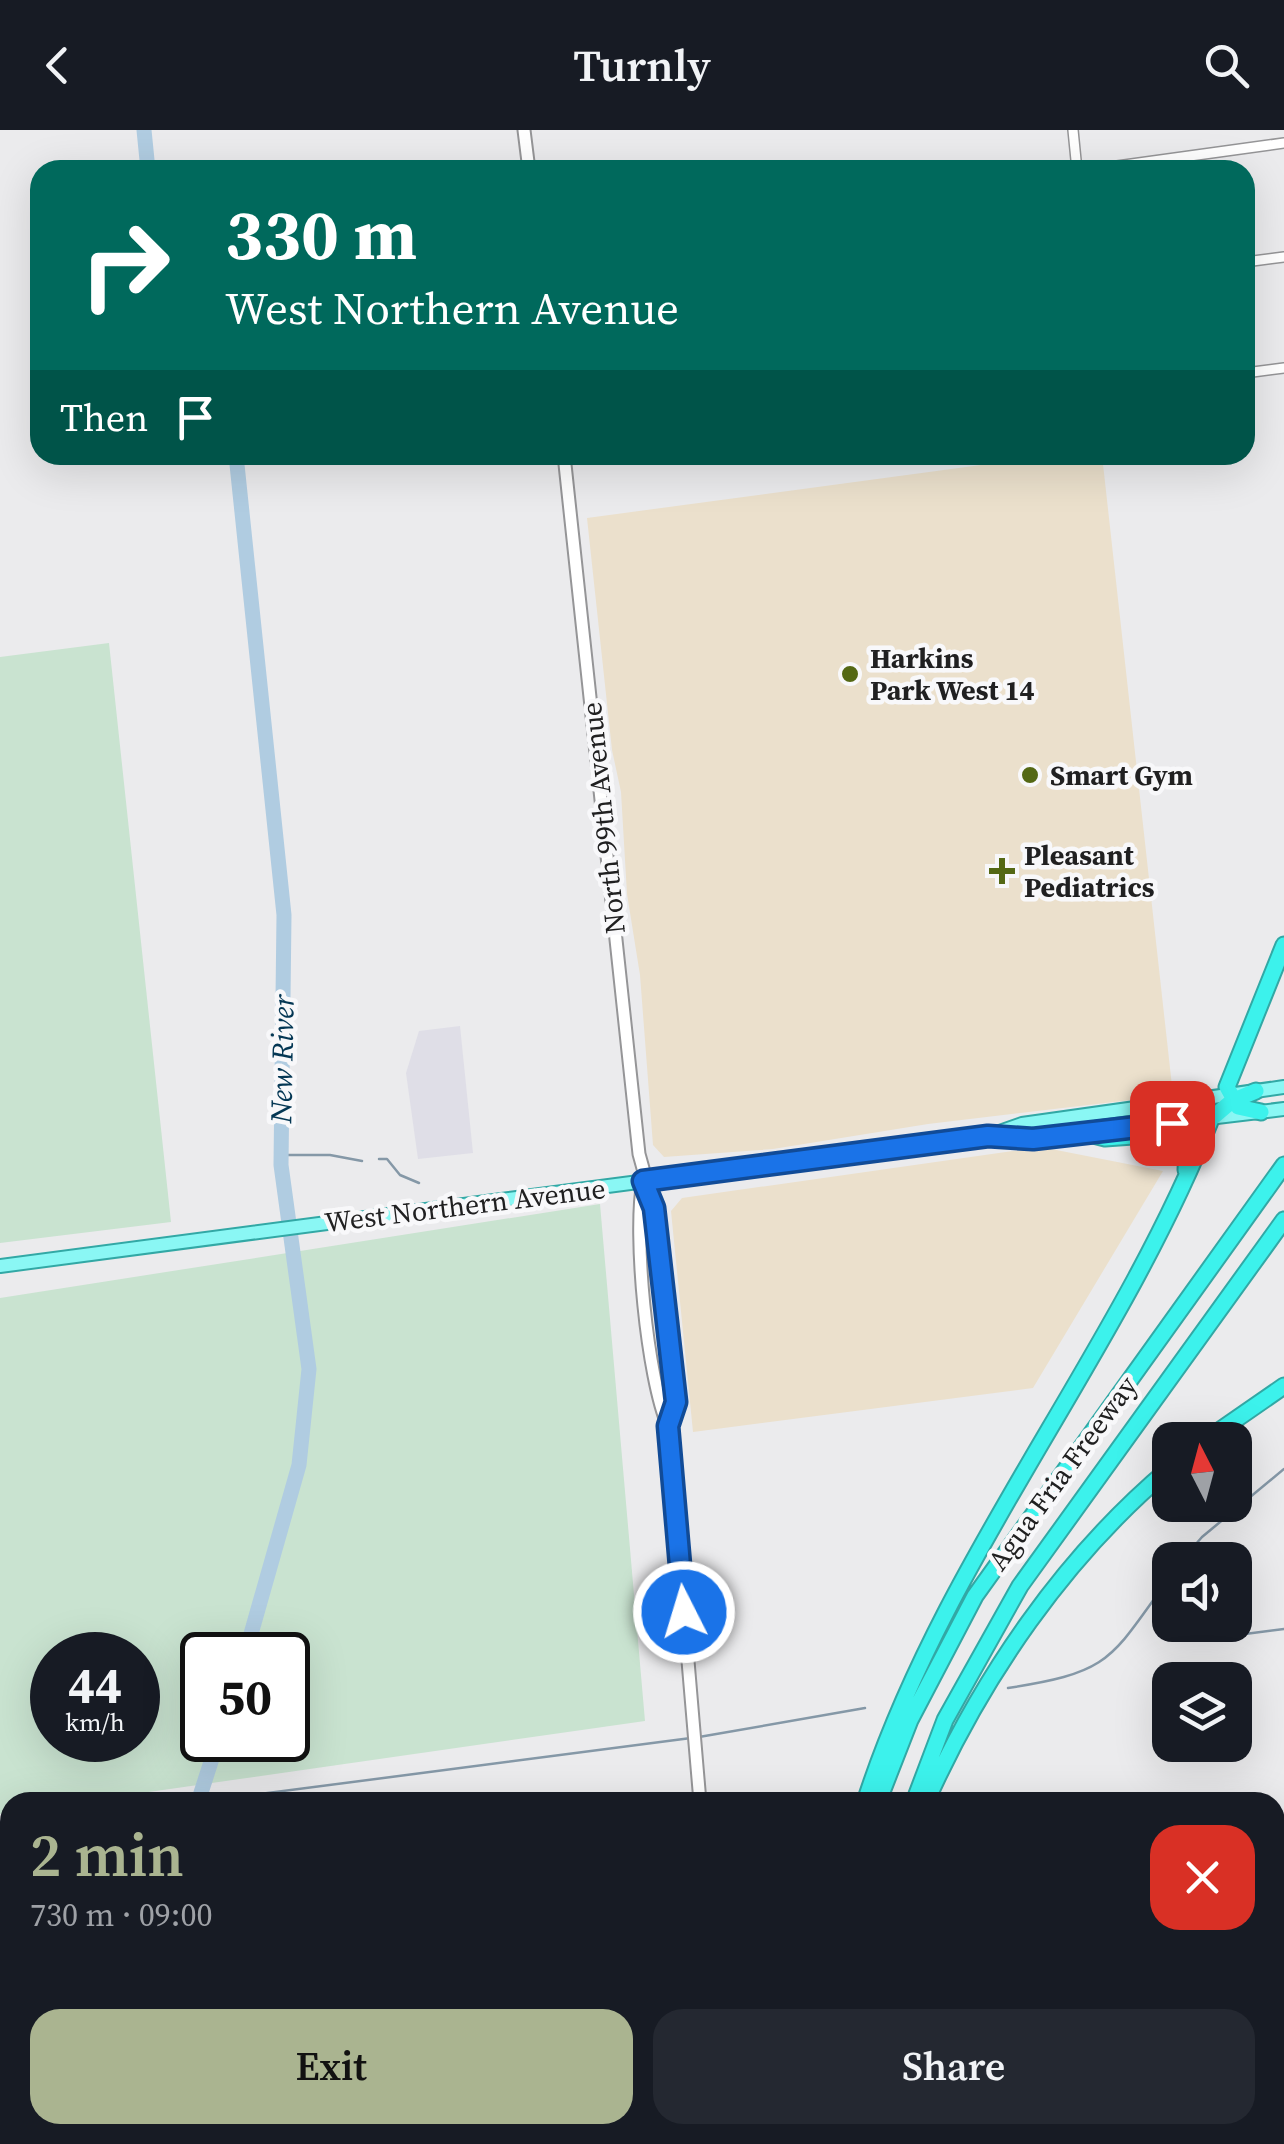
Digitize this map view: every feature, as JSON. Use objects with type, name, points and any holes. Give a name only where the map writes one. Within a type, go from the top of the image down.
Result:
[{"type":"highway","points":[[1230,1098],[1233,1067],[1284,945]]},
{"type":"highway","points":[[869,1792],[884,1743],[928,1642],[1134,1284],[1212,1118],[1230,1098],[1256,1091]]},
{"type":"highway","points":[[1230,1098],[1242,1109],[1261,1112]]},
{"type":"highway","points":[[1082,1132],[1105,1138],[1175,1133],[1187,1148],[1185,1176]]},
{"type":"highway","name":"Agua Fria Freeway","points":[[882,1792],[910,1720],[975,1596],[1284,1165]]},
{"type":"highway","name":"Agua Fria Freeway","points":[[918,1792],[945,1720],[1020,1586],[1284,1220]]},
{"type":"highway","points":[[1232,1422],[1284,1386]]},
{"type":"highway","points":[[931,1792],[959,1731],[1007,1653],[1096,1541],[1152,1486]]},
{"type":"main road","points":[[524,131],[528,160]]},
{"type":"main road","name":"North 99th Avenue","points":[[565,465],[643,1181],[638,1209],[643,1268],[658,1404],[668,1426],[699,1792]]},
{"type":"main road","points":[[1256,1091],[1284,1088]]},
{"type":"main road","name":"West Northern Avenue","points":[[988,1136],[1022,1124],[1230,1098]]},
{"type":"main road","name":"West Northern Avenue","points":[[0,1266],[988,1136],[1033,1139],[1284,1109]]},
{"type":"street","points":[[524,131],[533,130]]},
{"type":"street","points":[[1072,130],[1076,160]]},
{"type":"street","points":[[1161,160],[1284,143]]},
{"type":"street","points":[[1255,260],[1284,256]]},
{"type":"street","points":[[1255,372],[1284,368]]},
{"type":"shaded area","points":[[981,465],[1103,465],[1173,1095],[928,1124],[773,1149],[664,1157],[653,1145],[640,975],[627,894],[621,792],[612,750],[587,518]]},
{"type":"shaded area","points":[[460,1026],[473,1153],[418,1159],[406,1073],[419,1031]]},
{"type":"shaded area","points":[[1041,1147],[1163,1171],[1033,1388],[693,1432],[671,1211],[682,1198]]},
{"type":"green space","points":[[109,643],[171,1222],[0,1243],[0,657]]},
{"type":"green space","points":[[600,1204],[645,1721],[149,1792],[0,1792],[0,1298]]},
{"type":"waterway","name":"New River","points":[[144,130],[147,160]]},
{"type":"waterway","name":"New River","points":[[237,465],[284,915],[281,1165],[309,1369],[299,1465],[252,1632]]},
{"type":"waterway","points":[[281,1155],[330,1155],[362,1161]]},
{"type":"waterway","points":[[379,1159],[387,1159],[400,1175],[419,1183]]},
{"type":"waterway","points":[[1198,1542],[1284,1469]]},
{"type":"waterway","points":[[1008,1688],[1090,1667],[1120,1644],[1152,1602]]},
{"type":"waterway","points":[[1252,1633],[1284,1629]]},
{"type":"waterway","points":[[699,1737],[865,1708]]},
{"type":"waterway","points":[[276,1792],[691,1738]]},
{"type":"waterway","name":"New River","points":[[201,1792],[211,1762]]},
{"type":"place","name":"Harkins Park West 14","points":[[850,674]]},
{"type":"place","name":"Smart Gym","points":[[1030,775]]},
{"type":"place","name":"Pleasant Pediatrics","points":[[1002,871]]},
{"type":"route","points":[[684,1612],[668,1426],[676,1402],[654,1208],[643,1181],[988,1136],[1033,1139],[1172,1123]]}]
